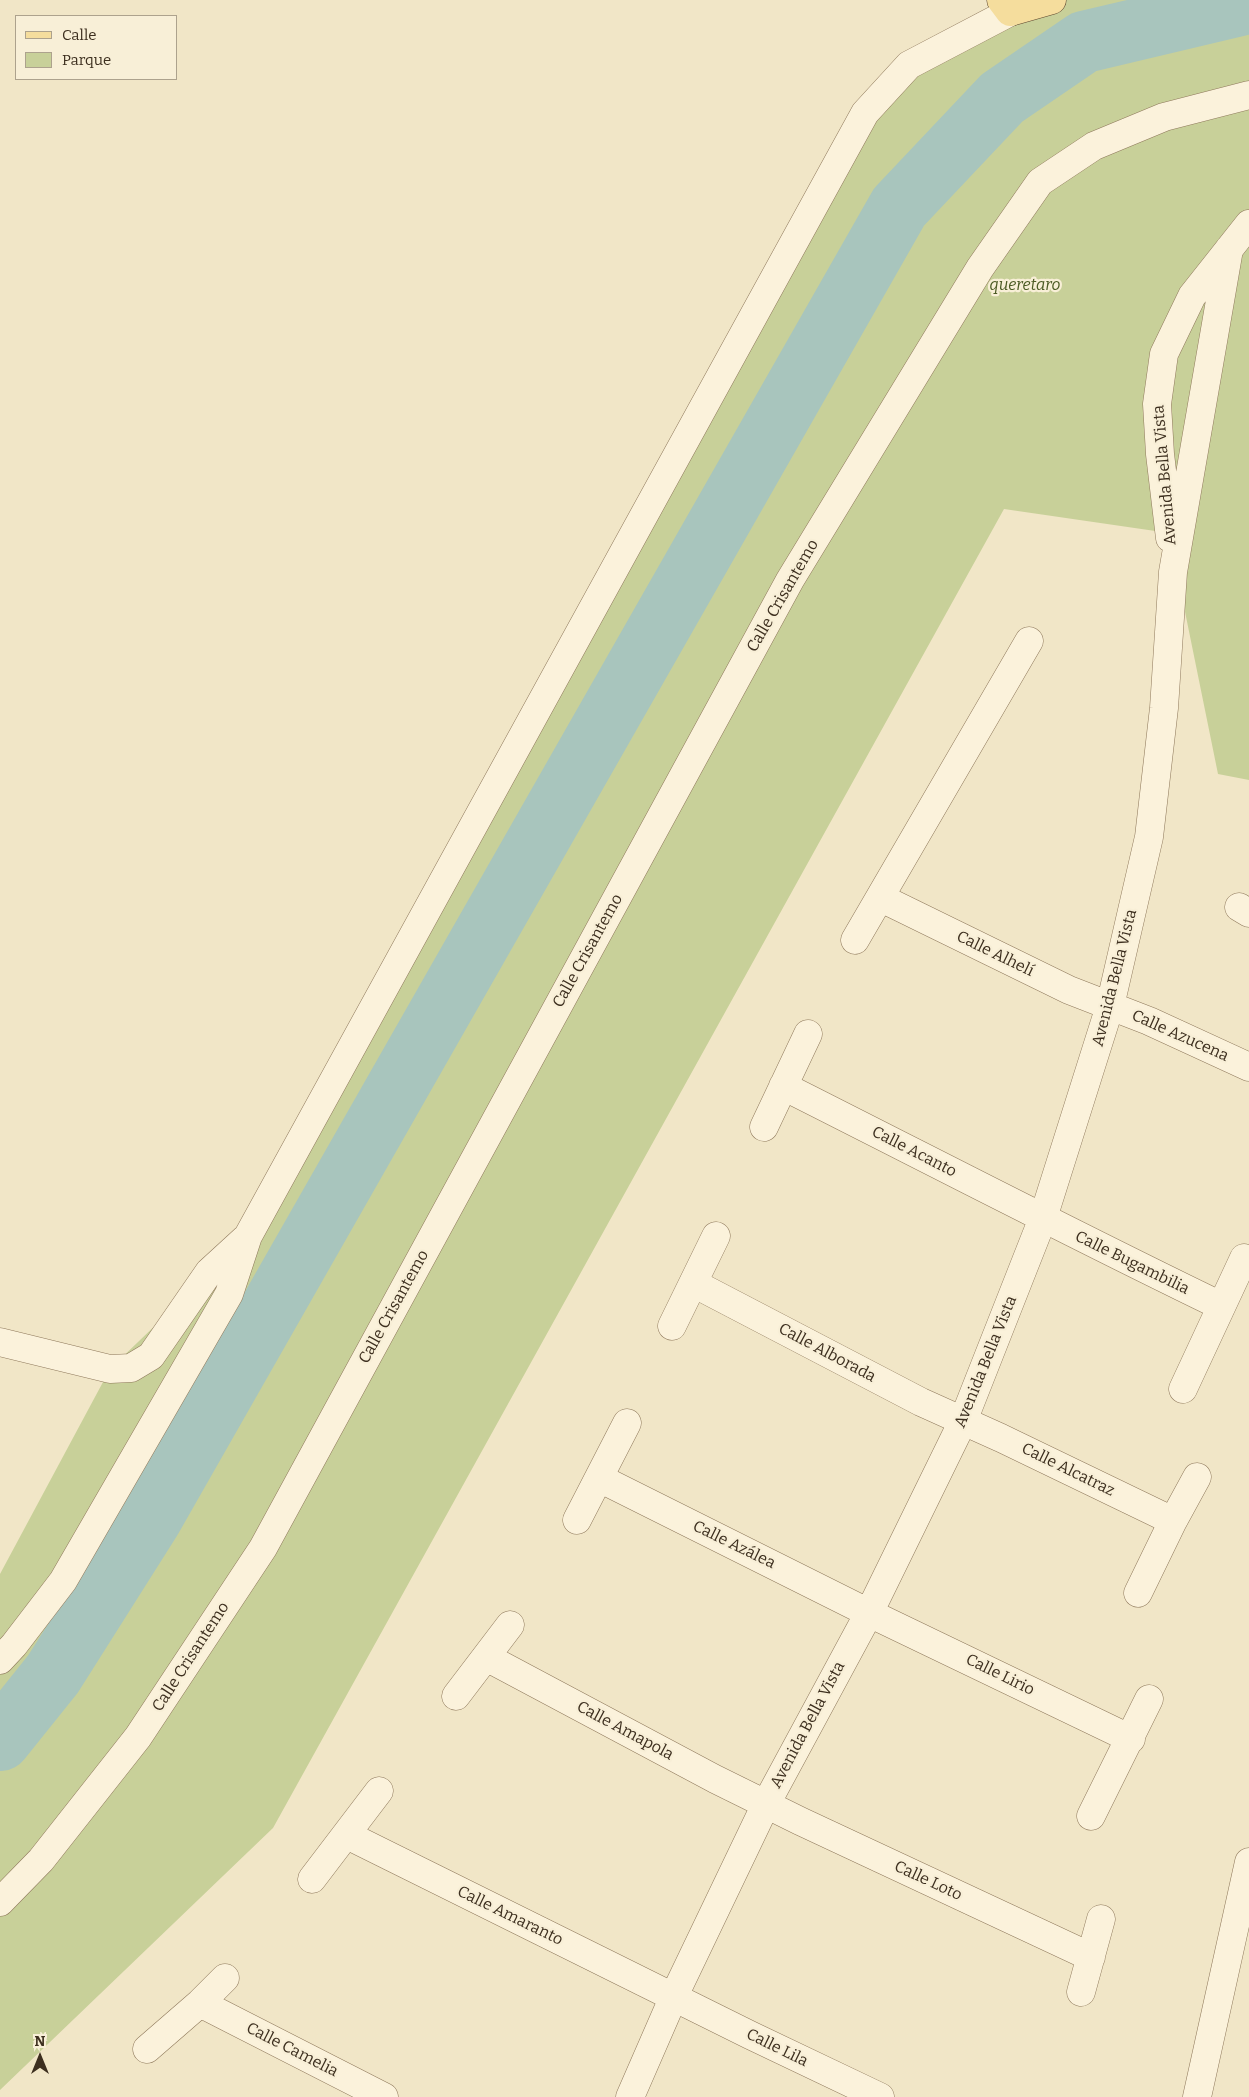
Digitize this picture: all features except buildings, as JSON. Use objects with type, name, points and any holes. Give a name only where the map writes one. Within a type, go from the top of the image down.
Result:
[{"type":"main road","points":[[1005,6],[1052,0]]},
{"type":"street","points":[[0,1660],[14,1645],[63,1581],[229,1294],[248,1236],[865,113],[909,65],[1005,6]]},
{"type":"street","name":"Calle Crisantemo","points":[[0,1902],[41,1860],[138,1737],[263,1548],[790,580],[980,268],[1040,182],[1094,146],[1164,117],[1249,95]]},
{"type":"street","name":"Avenida Bella Vista","points":[[1173,572],[1160,454],[1157,404],[1164,354],[1192,296],[1249,224]]},
{"type":"street","name":"Avenida Bella Vista","points":[[630,2097],[674,1996],[766,1804],[869,1613],[963,1421],[1043,1218],[1110,1006],[1149,837],[1164,708],[1173,572],[1229,249]]},
{"type":"street","points":[[855,940],[1029,641]]},
{"type":"street","name":"Calle Alhelí","points":[[881,898],[1069,990],[1110,1006]]},
{"type":"street","name":"Calle Azucena","points":[[1110,1006],[1149,1021],[1249,1067]]},
{"type":"street","points":[[764,1127],[808,1034]]},
{"type":"street","name":"Calle Acanto","points":[[783,1086],[1043,1218]]},
{"type":"street","name":"Calle Bugambilia","points":[[1043,1218],[1221,1306]]},
{"type":"street","points":[[0,1342],[110,1369],[131,1368],[151,1356],[209,1272],[248,1236]]},
{"type":"street","points":[[672,1326],[716,1236]]},
{"type":"street","points":[[1183,1389],[1244,1258]]},
{"type":"street","name":"Calle Alborada","points":[[693,1283],[921,1402],[963,1421]]},
{"type":"street","name":"Calle Alcatraz","points":[[963,1421],[1173,1521]]},
{"type":"street","points":[[577,1520],[627,1423]]},
{"type":"street","points":[[1138,1593],[1197,1477]]},
{"type":"street","name":"Calle Azálea","points":[[599,1478],[869,1613]]},
{"type":"street","name":"Calle Lirio","points":[[869,1613],[1131,1738]]},
{"type":"street","points":[[456,1696],[510,1625]]},
{"type":"street","name":"Calle Amapola","points":[[486,1657],[766,1804]]},
{"type":"street","points":[[1091,1816],[1149,1699]]},
{"type":"street","points":[[312,1879],[379,1791]]},
{"type":"street","name":"Calle Loto","points":[[766,1804],[1091,1957]]},
{"type":"street","name":"Calle Amaranto","points":[[346,1835],[674,1996]]},
{"type":"street","points":[[1196,2097],[1249,1862]]},
{"type":"street","points":[[1081,1992],[1101,1919]]},
{"type":"street","points":[[147,2049],[200,2003],[225,1978]]},
{"type":"street","name":"Calle Lila","points":[[674,1996],[750,2035],[880,2097]]},
{"type":"street","name":"Calle Camelia","points":[[200,2003],[384,2097]]},
{"type":"green space","name":"queretaro","points":[[1052,0],[1249,0],[1249,780],[1218,774],[1169,533],[1004,509],[273,1828],[0,2090],[0,1574],[110,1369],[248,1236],[865,113],[909,65]]},
{"type":"waterway","points":[[0,1740],[53,1674],[151,1519],[899,207],[1002,98],[1084,42],[1249,3]]}]
